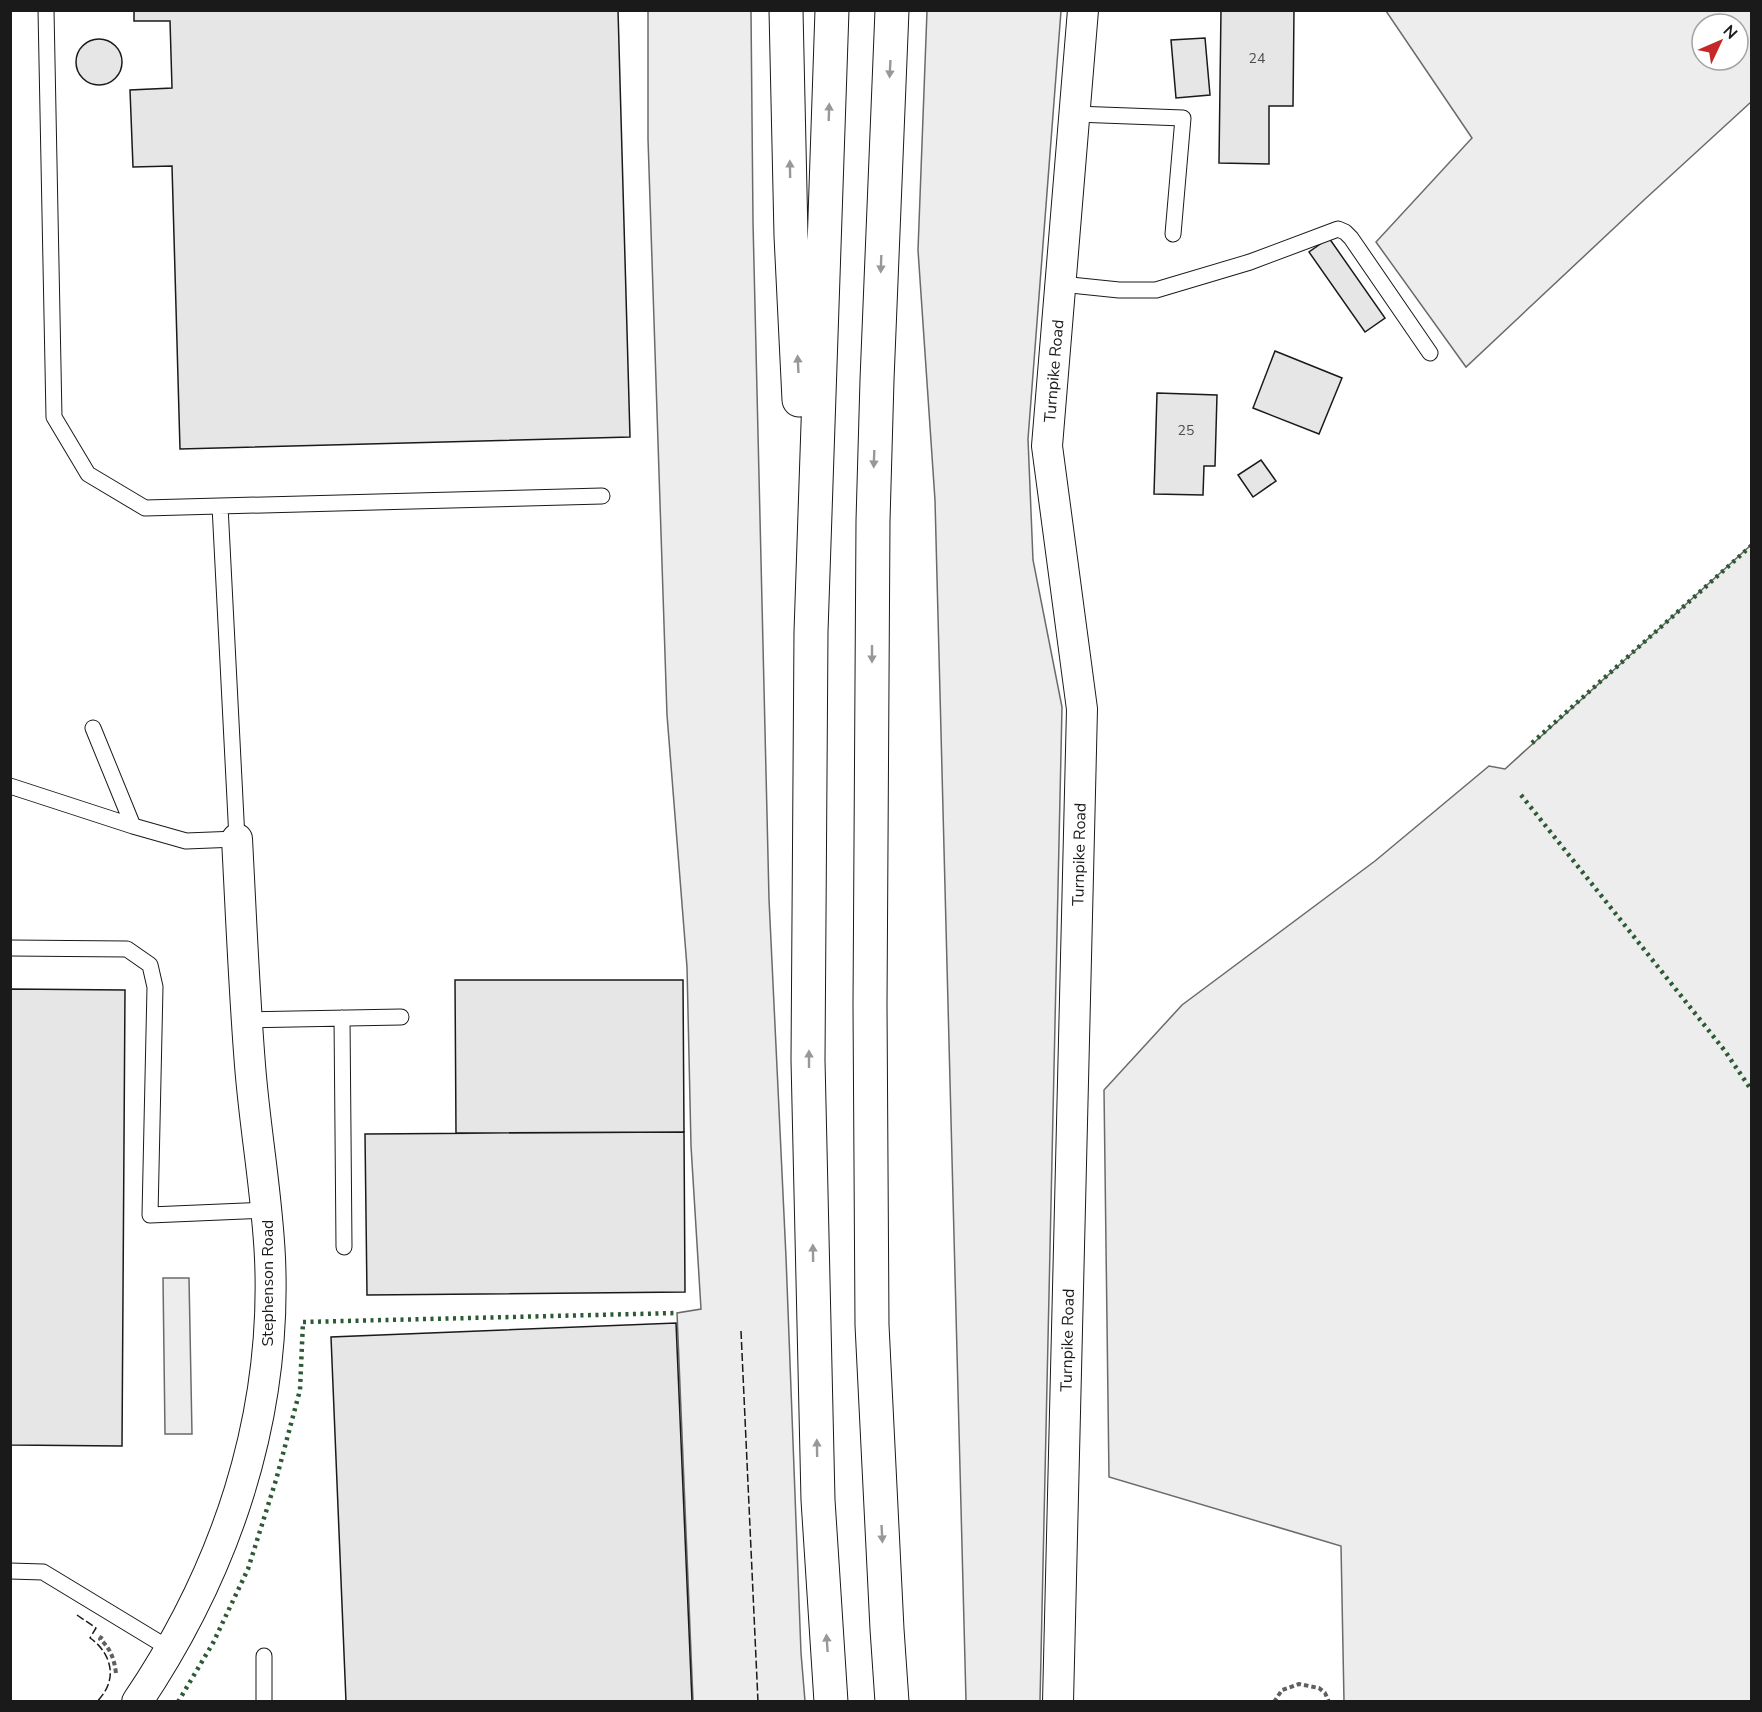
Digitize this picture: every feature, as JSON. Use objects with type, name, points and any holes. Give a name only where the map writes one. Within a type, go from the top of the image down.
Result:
[{"type":"highway","points":[[786,10],[791,236],[811,632]]},
{"type":"highway","points":[[831,1701],[818,1500],[808,1060],[811,632],[832,10]]},
{"type":"highway","points":[[892,10],[873,521],[870,1005],[872,1325],[892,1701]]},
{"type":"street","name":"Turnpike Road","points":[[1058,1701],[1082,709],[1047,446],[1083,10]]},
{"type":"street","name":"Stephenson Road","points":[[137,1701],[170,1649],[204,1583],[231,1519],[244,1479],[265,1381],[270,1324],[270,1261],[267,1210],[254,1108],[247,1020],[237,839]]},
{"type":"lane","points":[[46,10],[54,417],[88,474],[145,508],[602,496]]},
{"type":"lane","points":[[1075,114],[1183,118],[1173,234]]},
{"type":"lane","points":[[1060,284],[1119,290],[1156,290],[1250,262],[1338,229],[1351,237],[1430,353]]},
{"type":"lane","points":[[10,786],[186,841],[237,839],[220,506]]},
{"type":"lane","points":[[93,728],[133,826]]},
{"type":"lane","points":[[10,948],[127,949],[150,965],[155,987],[150,1215],[267,1210]]},
{"type":"lane","points":[[247,1020],[400,1017]]},
{"type":"lane","points":[[342,1018],[344,1247]]},
{"type":"lane","points":[[10,1571],[43,1572],[170,1649]]},
{"type":"lane","points":[[264,1656],[264,1701]]},
{"type":"path","points":[[116,1616],[100,1639],[108,1646],[114,1659],[117,1676]]},
{"type":"path","points":[[1274,1701],[1282,1690],[1299,1684],[1319,1688],[1329,1701]]},
{"type":"shaded area","points":[[648,11],[751,11],[753,222],[769,899],[786,1257],[801,1653],[805,1701],[693,1701],[677,1313],[701,1309],[691,1146],[687,967],[667,715],[648,139]]},
{"type":"shaded area","points":[[927,11],[1061,11],[1028,439],[1033,560],[1062,707],[1040,1701],[966,1701],[935,500],[918,250]]},
{"type":"shaded area","points":[[1386,11],[1751,11],[1751,102],[1466,367],[1376,242],[1472,138]]},
{"type":"shaded area","points":[[1751,545],[1751,1701],[1344,1701],[1341,1546],[1109,1477],[1104,1090],[1182,1005],[1375,861],[1489,766],[1505,769]]},
{"type":"shaded area","points":[[163,1278],[189,1278],[192,1434],[165,1434]]},
{"type":"building","points":[[134,10],[618,10],[630,437],[180,449],[172,166],[133,167],[130,90],[172,88],[170,21],[134,21]]},
{"type":"building","points":[[1221,10],[1294,10],[1293,106],[1269,106],[1269,164],[1219,163]]},
{"type":"building","points":[[1205,38],[1210,95],[1176,98],[1171,40]]},
{"type":"building","points":[[99,39],[115,46],[122,62],[115,78],[99,85],[83,78],[76,62],[83,46]]},
{"type":"building","points":[[1329,238],[1385,318],[1365,332],[1309,252]]},
{"type":"building","points":[[1275,351],[1342,378],[1319,434],[1253,408]]},
{"type":"building","points":[[1157,393],[1217,395],[1215,466],[1204,466],[1203,495],[1154,494]]},
{"type":"building","points":[[1261,460],[1276,481],[1253,497],[1238,475]]},
{"type":"building","points":[[455,980],[683,980],[684,1132],[456,1133]]},
{"type":"building","points":[[10,989],[125,990],[122,1446],[10,1445]]},
{"type":"building","points":[[684,1132],[685,1292],[367,1295],[365,1134]]},
{"type":"building","points":[[676,1323],[692,1702],[346,1702],[331,1337]]},
{"type":"hedge","points":[[1532,743],[1752,545]]},
{"type":"hedge","points":[[1521,795],[1725,1051],[1752,1091]]},
{"type":"hedge","points":[[178,1702],[213,1643],[248,1569],[276,1480],[300,1390],[303,1322],[677,1313]]},
{"type":"fence","points":[[741,1331],[758,1702]]},
{"type":"fence","points":[[77,1615],[96,1628],[90,1638],[100,1647],[109,1665],[108,1685],[97,1702]]}]
